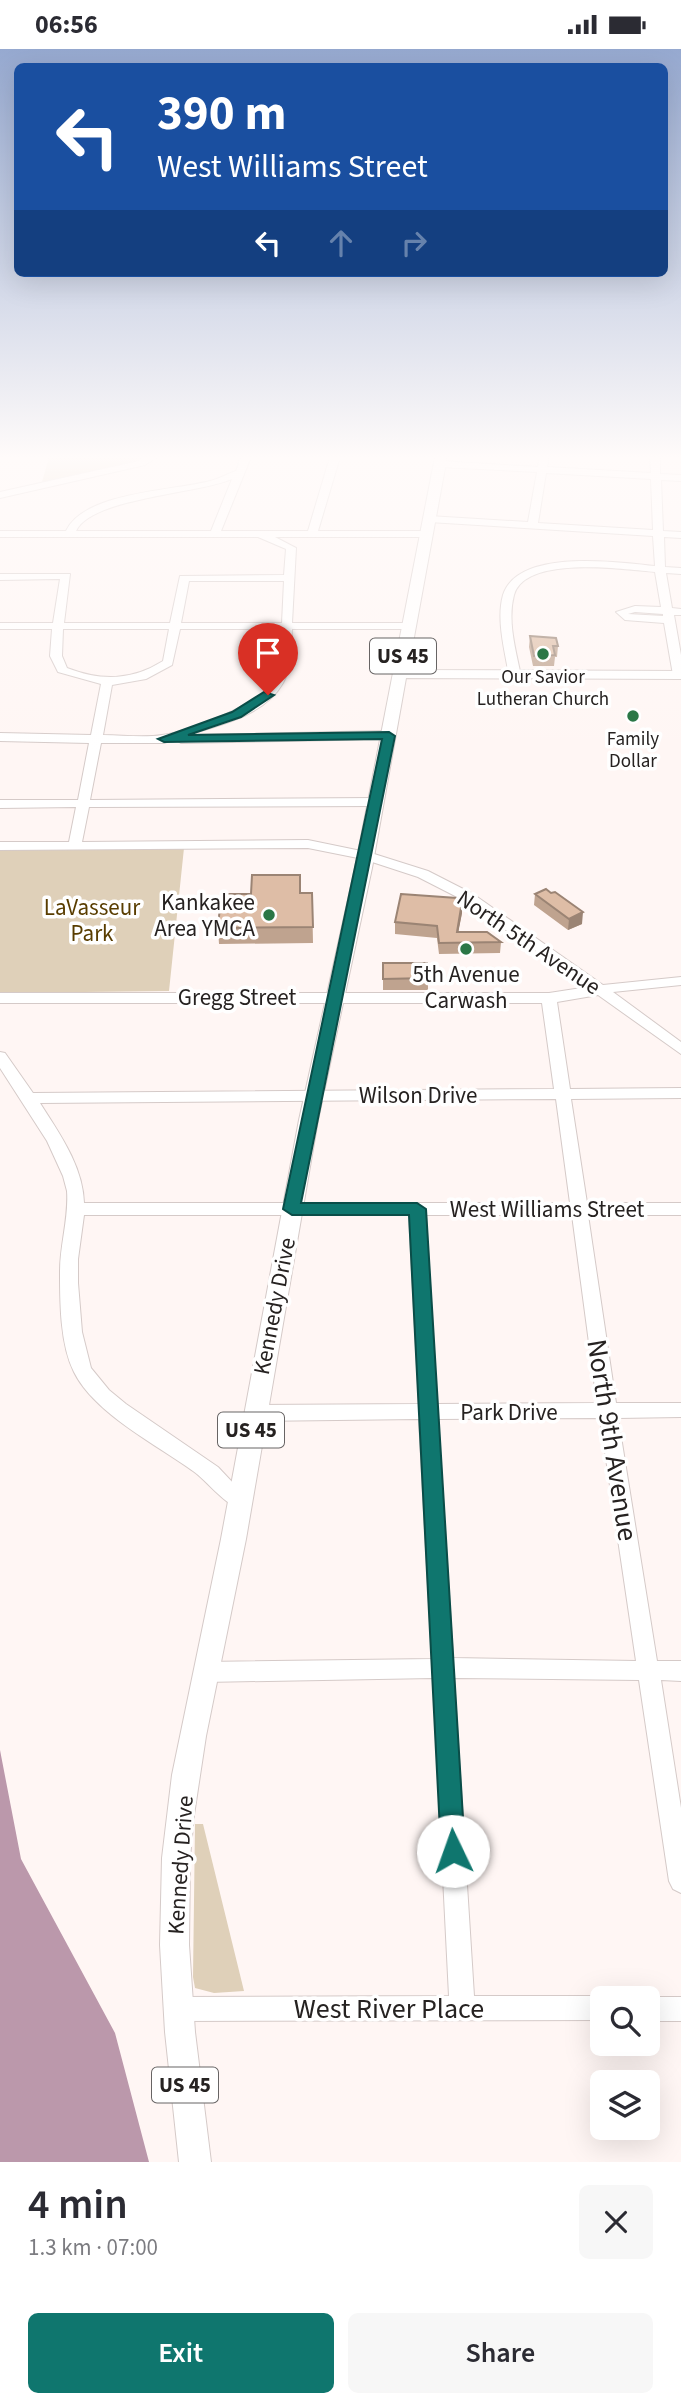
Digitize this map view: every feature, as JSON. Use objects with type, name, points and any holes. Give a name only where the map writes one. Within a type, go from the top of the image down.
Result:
[{"type":"main road","name":"Kennedy Drive","points":[[195,2162],[176,2009],[174,1898],[179,1822],[205,1672],[241,1502],[254,1413],[292,1209],[334,996],[366,856],[422,556]]},
{"type":"main road","points":[[400,674],[680,675]]},
{"type":"street","points":[[164,739],[237,715],[268,695],[278,682],[285,660],[290,556]]},
{"type":"street","points":[[659,556],[667,616],[680,675]]},
{"type":"street","points":[[515,676],[507,635],[507,610],[513,585],[533,570],[569,565],[681,571]]},
{"type":"street","points":[[0,577],[66,576],[56,656],[62,670],[82,679],[107,683],[132,680],[156,672],[168,663],[184,578],[289,578]]},
{"type":"street","points":[[667,616],[681,613]]},
{"type":"street","points":[[0,626],[409,626]]},
{"type":"street","points":[[75,845],[107,683]]},
{"type":"street","points":[[0,737],[95,740],[389,736]]},
{"type":"street","points":[[0,804],[376,802]]},
{"type":"street","name":"North 5th Avenue","points":[[0,846],[308,844],[366,856],[423,874],[468,897],[681,1049]]},
{"type":"street","name":"Gregg Street","points":[[0,997],[549,998],[573,997],[600,989],[649,982],[681,981]]},
{"type":"street","name":"North 9th Avenue","points":[[549,998],[565,1094],[608,1412],[681,1881]]},
{"type":"street","points":[[0,1057],[29,1098],[59,1150],[75,1187],[76,1209],[69,1262],[70,1304],[82,1371],[106,1399],[208,1470],[241,1502]]},
{"type":"street","name":"Wilson Drive","points":[[29,1098],[681,1093]]},
{"type":"street","name":"West Williams Street","points":[[76,1209],[681,1209]]},
{"type":"street","points":[[417,1209],[461,2008]]},
{"type":"street","name":"Park Drive","points":[[254,1413],[681,1410]]},
{"type":"street","points":[[205,1672],[443,1668],[681,1671]]},
{"type":"street","name":"West River Place","points":[[176,2009],[590,2008]]},
{"type":"street","points":[[660,2009],[681,2009]]},
{"type":"green space","name":"LaVasseur Park","points":[[184,848],[169,991],[0,993],[0,849]]},
{"type":"green space","points":[[195,1824],[203,1824],[244,1991],[214,1993],[195,1988]]},
{"type":"shaded area","points":[[0,1750],[21,1859],[115,2033],[149,2162],[0,2162]]},
{"type":"building","points":[[530,636],[556,638],[558,646],[553,646],[555,655],[534,656]]},
{"type":"building","name":"Kankakee Area YMCA","points":[[252,875],[300,875],[300,893],[312,893],[313,927],[218,928],[220,906],[224,906],[225,894],[251,894]]},
{"type":"building","points":[[546,889],[551,893],[555,892],[583,912],[569,919],[535,894]]},
{"type":"building","points":[[401,894],[457,898],[462,902],[457,932],[487,932],[501,942],[439,943],[437,926],[395,922]]},
{"type":"building","points":[[383,963],[427,963],[428,978],[383,979]]},
{"type":"place","name":"Our Savior Lutheran Church","points":[[543,654]]},
{"type":"place","name":"Family Dollar","points":[[633,716]]},
{"type":"place","name":"Kankakee Area YMCA","points":[[269,915]]},
{"type":"place","name":"5th Avenue Carwash","points":[[466,949]]},
{"type":"route","points":[[268,695],[237,715],[164,739],[389,736],[292,1209],[417,1209],[453,1851]]}]
